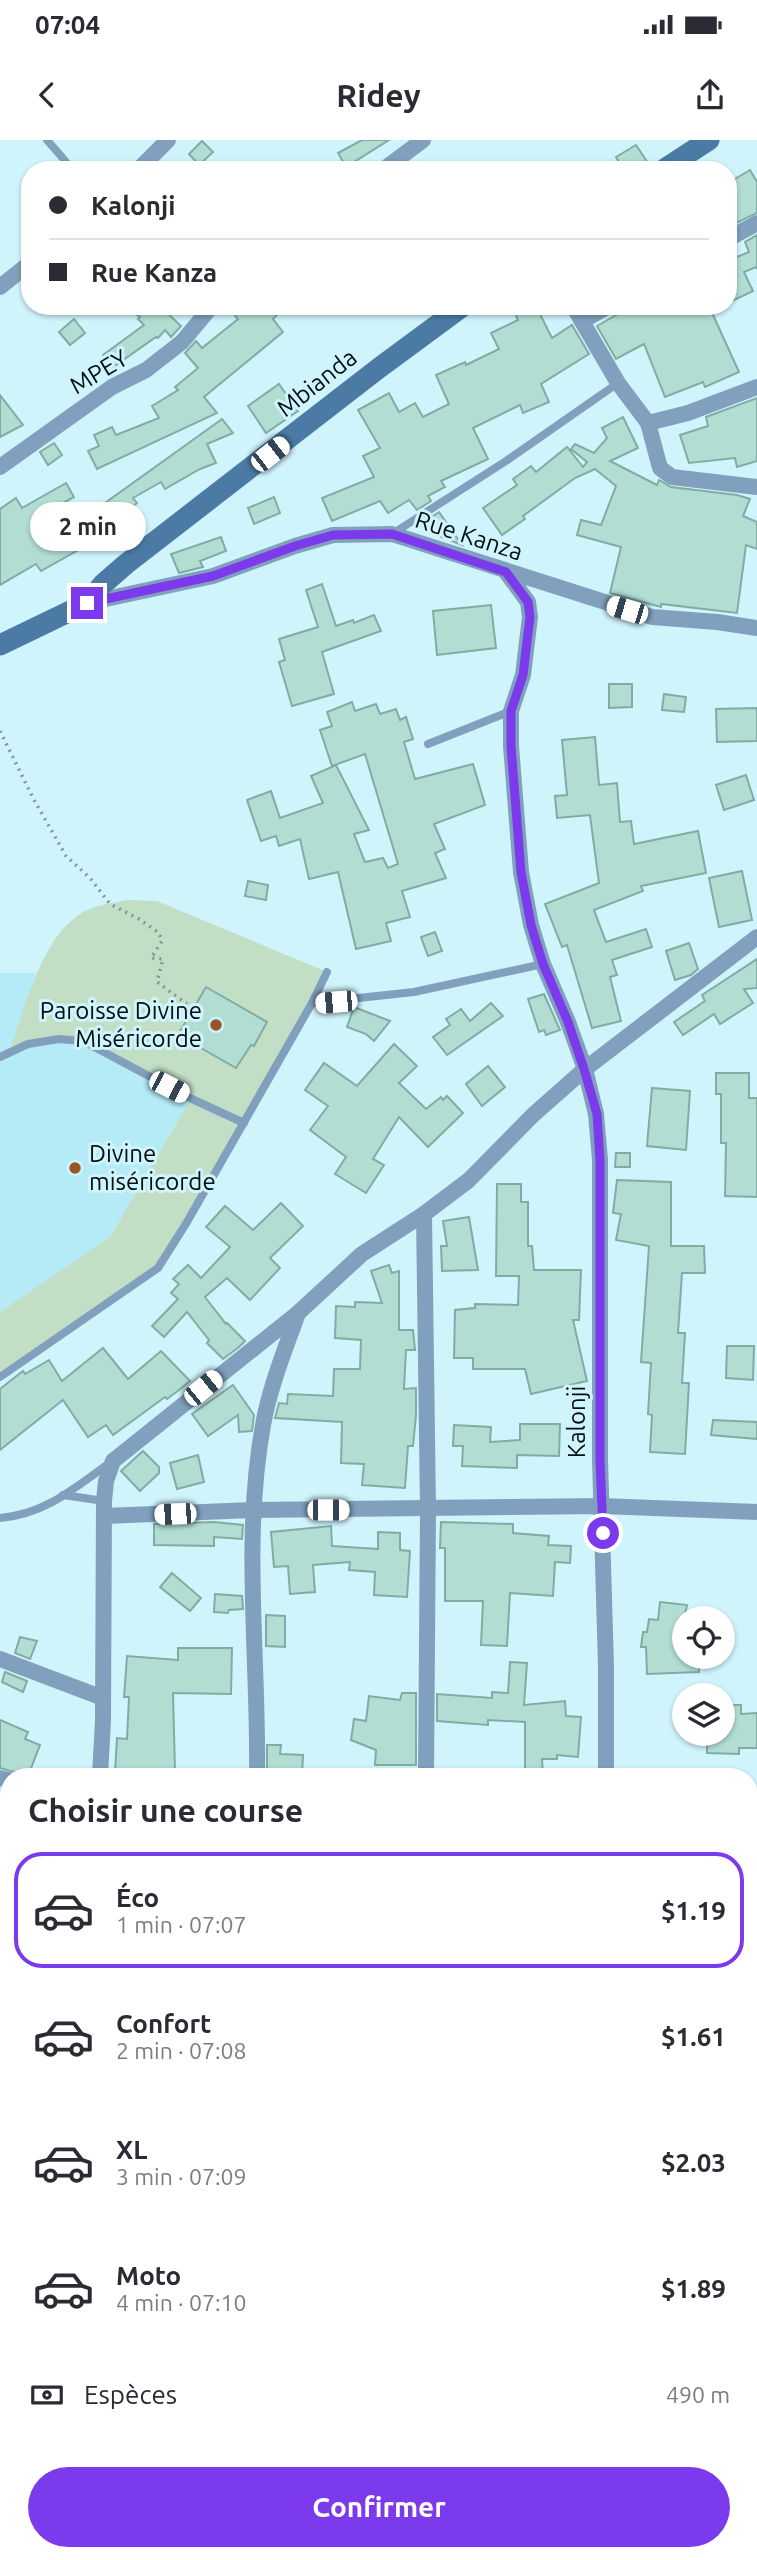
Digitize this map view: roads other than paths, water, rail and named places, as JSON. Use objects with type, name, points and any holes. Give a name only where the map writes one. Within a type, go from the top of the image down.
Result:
[{"type":"street","points":[[147,161],[167,140]]},
{"type":"street","points":[[395,161],[422,140]]},
{"type":"street","points":[[677,161],[709,140]]},
{"type":"street","points":[[737,234],[757,223]]},
{"type":"street","points":[[0,287],[21,270]]},
{"type":"street","name":"MPEY","points":[[0,467],[112,387],[146,370],[182,342],[204,315]]},
{"type":"street","name":"Mbianda","points":[[0,645],[87,603],[126,564],[451,315]]},
{"type":"street","points":[[578,315],[618,383],[648,423],[660,468],[672,477],[757,487]]},
{"type":"street","points":[[582,321],[592,315]]},
{"type":"street","points":[[648,423],[677,417],[757,387]]},
{"type":"street","name":"Rue Kanza","points":[[87,603],[213,576],[333,535],[392,534],[652,617],[757,628]]},
{"type":"street","name":"Kalonji","points":[[506,572],[528,602],[530,617],[523,675],[511,711],[511,746],[521,872],[531,925],[543,964],[568,1022],[597,1114],[600,1160],[600,1445],[606,1768]]},
{"type":"street","points":[[100,1768],[104,1509],[106,1482],[113,1461],[298,1313],[362,1254],[424,1214],[469,1180],[533,1115],[584,1069],[757,937]]},
{"type":"street","points":[[424,1214],[428,1509],[426,1768]]},
{"type":"street","points":[[257,1768],[253,1510],[263,1426],[272,1384],[298,1313]]},
{"type":"street","points":[[104,1509],[602,1507],[757,1512]]},
{"type":"street","points":[[0,1659],[103,1698]]},
{"type":"lane","points":[[47,140],[65,161]]},
{"type":"lane","points":[[392,534],[506,461],[618,383]]},
{"type":"lane","points":[[428,744],[511,711]]},
{"type":"lane","points":[[312,1003],[414,992],[543,964]]},
{"type":"lane","points":[[0,1377],[158,1268],[244,1123],[327,972]]},
{"type":"lane","points":[[0,1057],[28,1044],[59,1039],[83,1041],[244,1123]]},
{"type":"lane","points":[[0,1518],[20,1516],[44,1508],[113,1461]]},
{"type":"lane","points":[[63,1495],[104,1509]]},
{"type":"place","name":"Paroisse Divine Miséricorde","points":[[216,1025]]},
{"type":"place","name":"Divine miséricorde","points":[[75,1168]]}]
